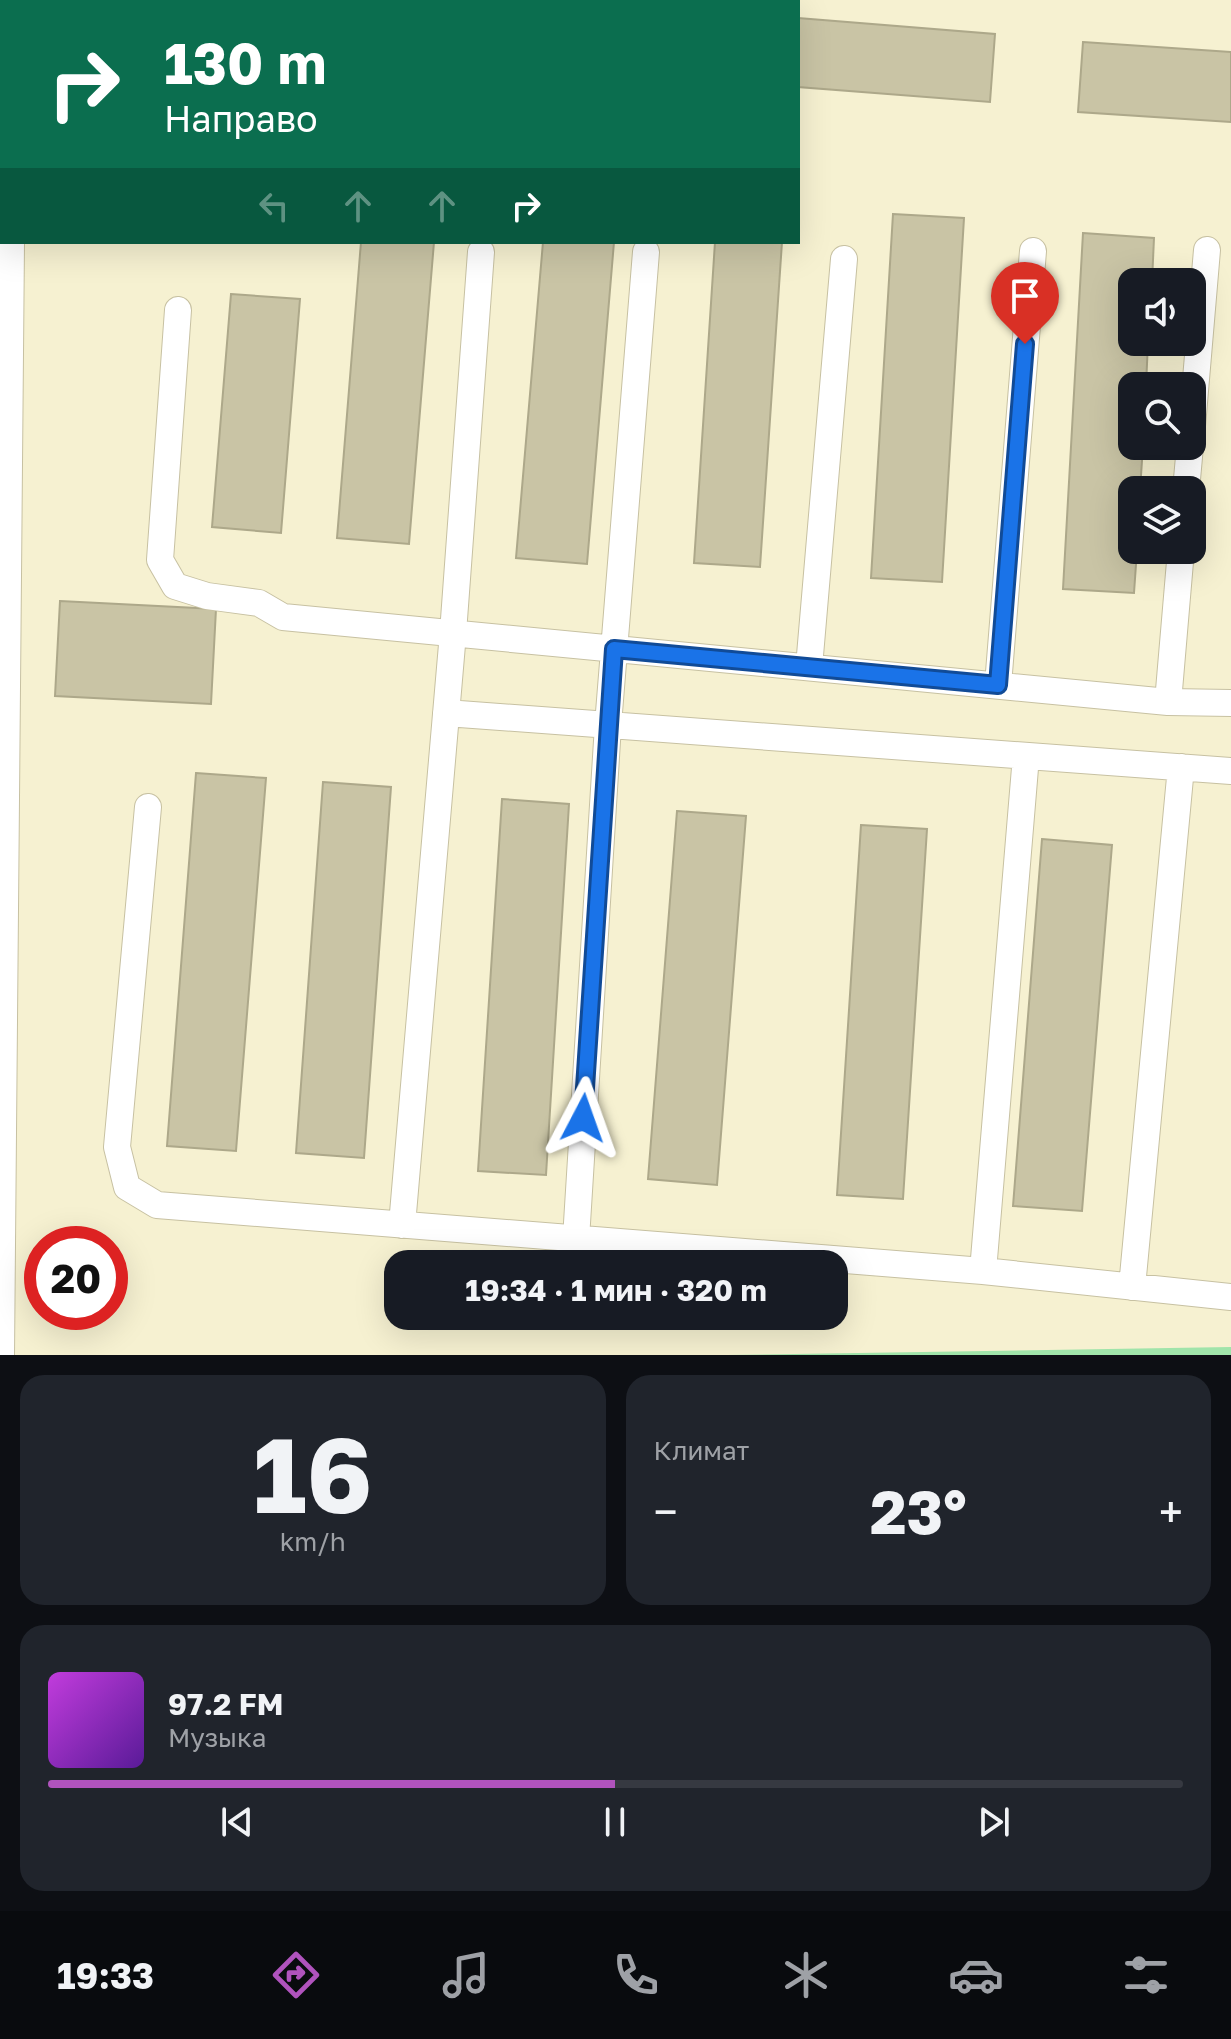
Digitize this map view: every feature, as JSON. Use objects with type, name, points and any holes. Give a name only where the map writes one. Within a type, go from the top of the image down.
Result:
[{"type":"street","points":[[1,1355],[4,507],[11,244]]},
{"type":"street","points":[[1197,372],[1207,250]]},
{"type":"street","points":[[998,685],[1033,251]]},
{"type":"street","points":[[402,1225],[453,633],[481,252]]},
{"type":"street","points":[[576,1239],[608,725],[646,252]]},
{"type":"street","points":[[809,667],[844,259]]},
{"type":"street","points":[[178,310],[160,560],[175,586],[207,596],[259,603],[283,617],[1168,702],[1231,703]]},
{"type":"street","points":[[1168,702],[1180,564]]},
{"type":"street","points":[[446,713],[1231,771]]},
{"type":"street","points":[[983,1271],[1026,756]]},
{"type":"street","points":[[1132,1287],[1181,767]]},
{"type":"street","points":[[148,807],[117,1147],[127,1187],[157,1205],[983,1271],[1231,1297]]},
{"type":"green space","points":[[1231,1347],[1231,1355],[727,1355]]},
{"type":"building","points":[[800,18],[995,34],[990,102],[800,87]]},
{"type":"building","points":[[1083,42],[1231,52],[1231,122],[1078,112]]},
{"type":"building","points":[[893,214],[964,218],[942,582],[871,578]]},
{"type":"building","points":[[1083,233],[1154,238],[1153,268],[1118,268],[1118,356],[1147,356],[1147,372],[1118,372],[1118,460],[1142,460],[1141,476],[1118,476],[1118,564],[1136,564],[1134,593],[1063,589]]},
{"type":"building","points":[[361,244],[434,244],[409,544],[337,538]]},
{"type":"building","points":[[543,244],[614,244],[587,564],[516,558]]},
{"type":"building","points":[[715,244],[782,244],[760,567],[694,563]]},
{"type":"building","points":[[231,294],[300,299],[281,533],[212,527]]},
{"type":"building","points":[[60,601],[216,609],[211,704],[55,696]]},
{"type":"building","points":[[196,773],[266,778],[236,1151],[167,1146]]},
{"type":"building","points":[[323,782],[391,787],[364,1158],[296,1153]]},
{"type":"building","points":[[502,799],[569,804],[546,1175],[478,1171]]},
{"type":"building","points":[[677,811],[746,816],[717,1185],[648,1179]]},
{"type":"building","points":[[861,825],[927,829],[903,1199],[837,1195]]},
{"type":"building","points":[[1042,839],[1112,845],[1082,1211],[1013,1206]]},
{"type":"route","points":[[583,1118],[614,649],[998,685],[1025,344]]}]
